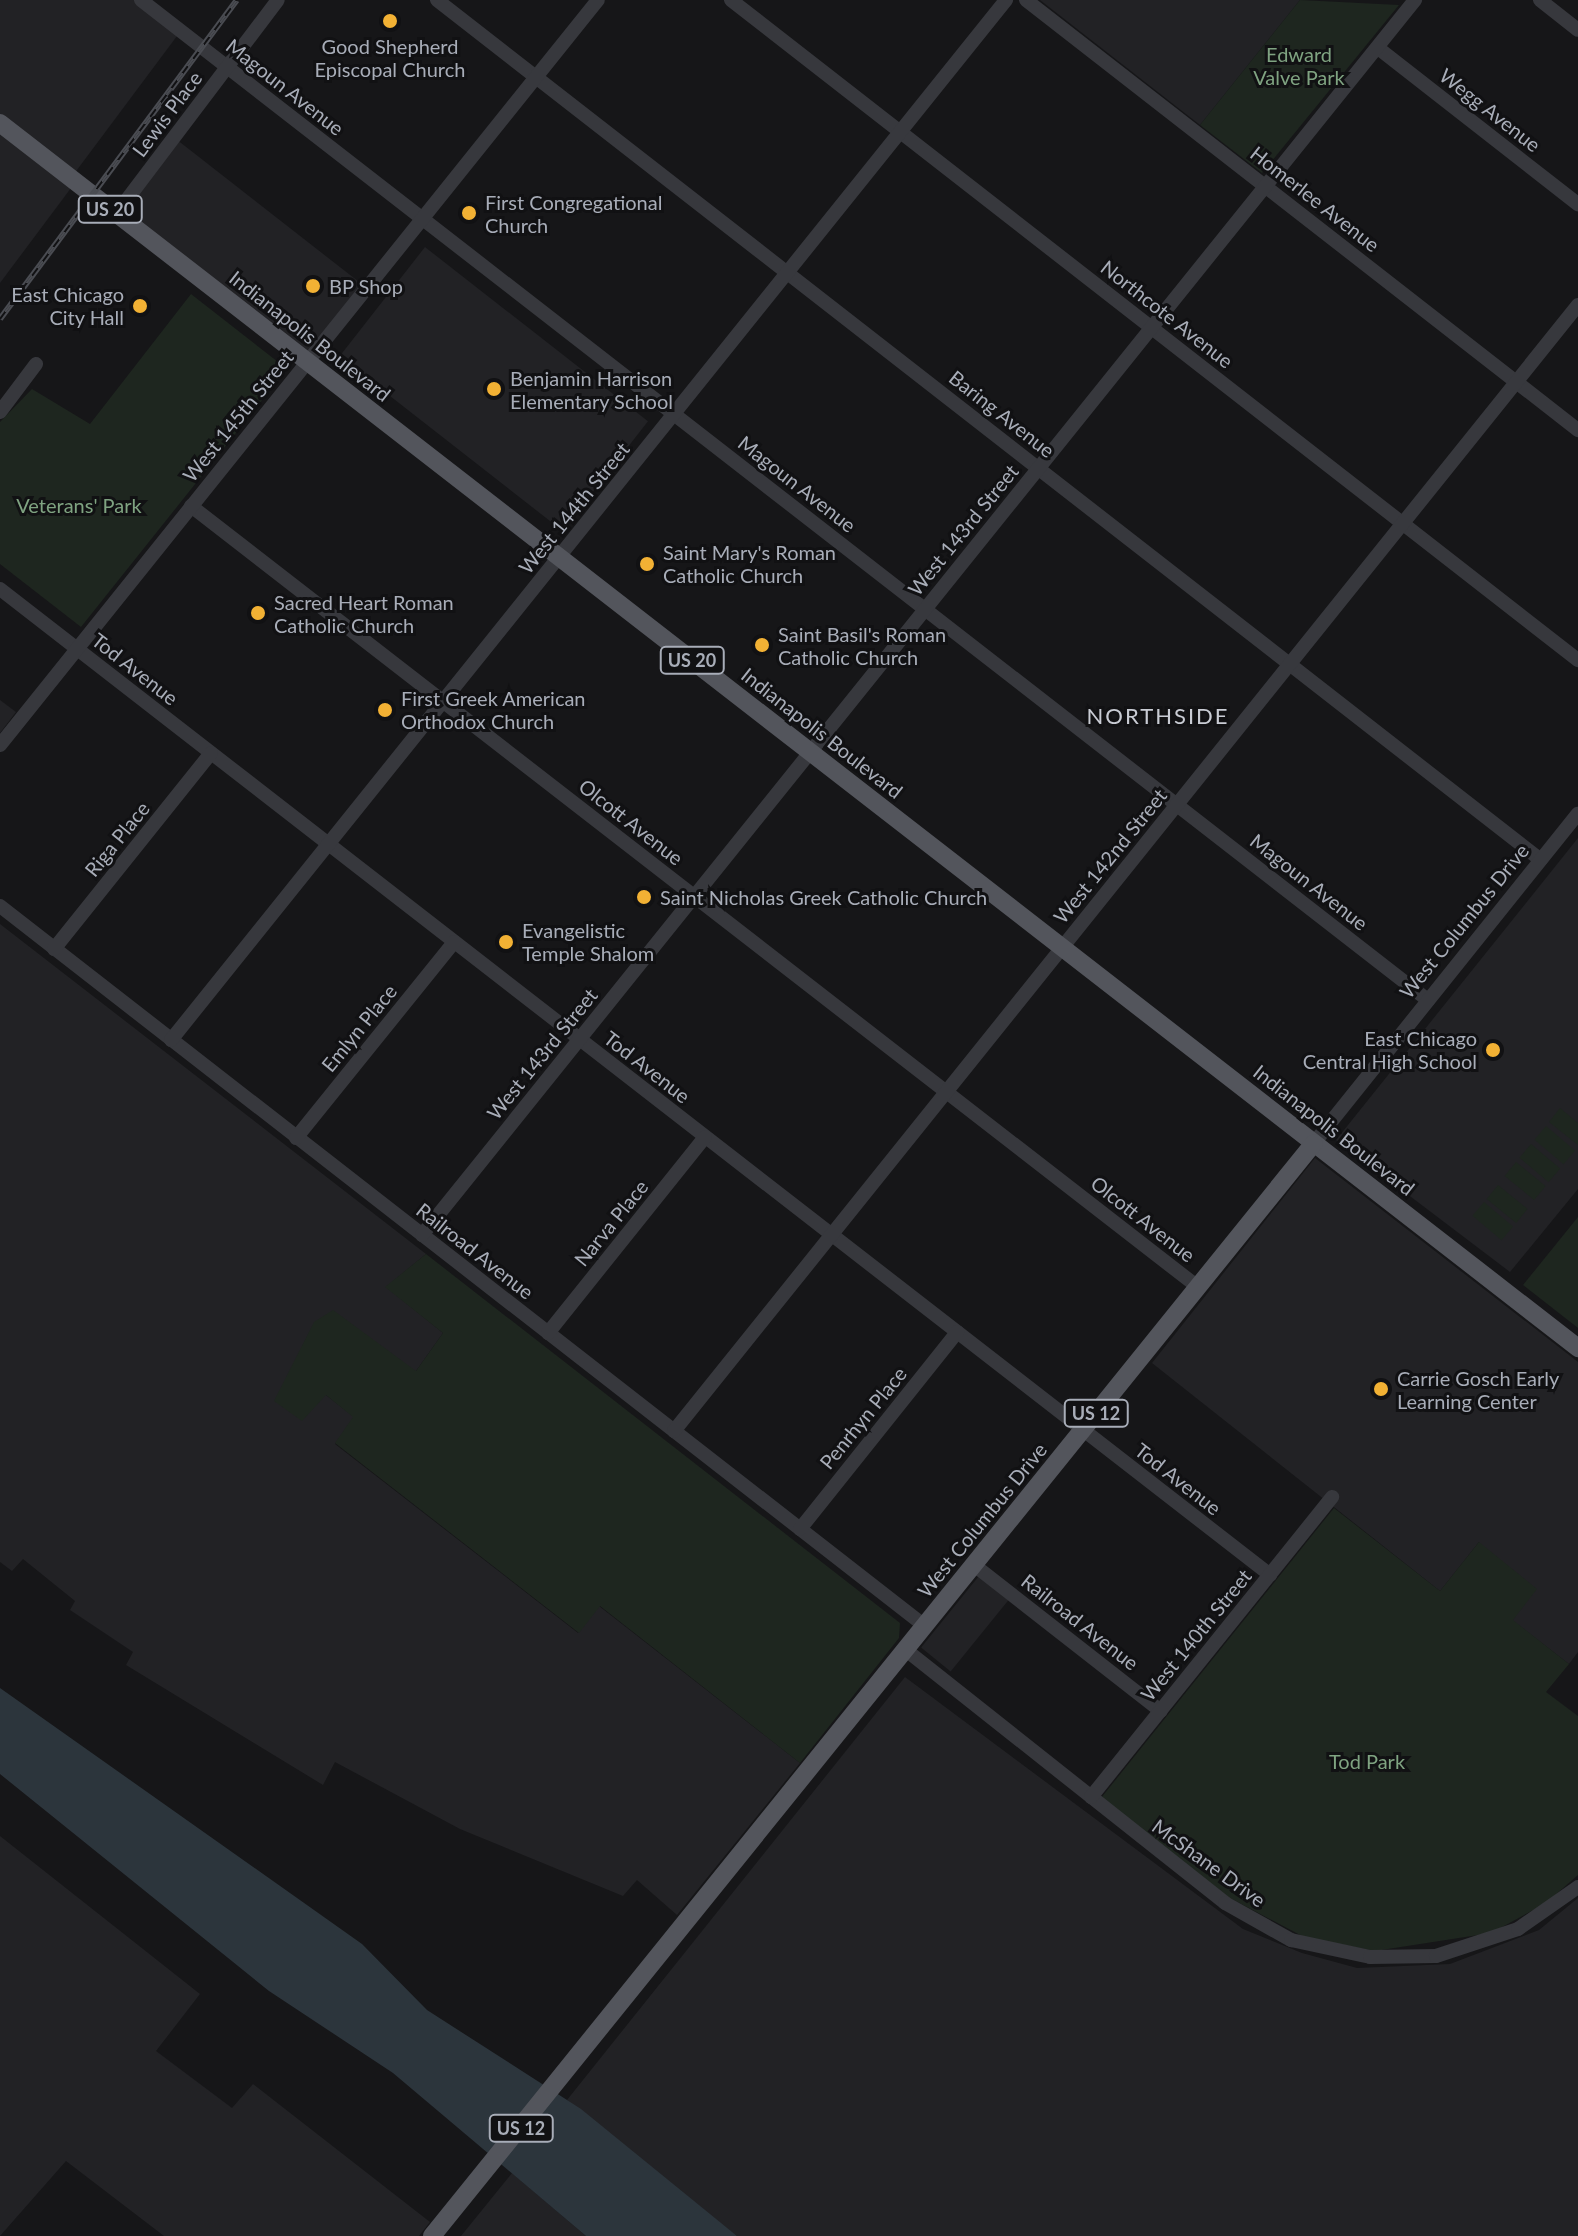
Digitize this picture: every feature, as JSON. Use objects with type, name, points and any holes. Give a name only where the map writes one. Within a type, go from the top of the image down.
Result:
[{"type":"main road","name":"Indianapolis Boulevard","points":[[0,123],[1578,1348]]},
{"type":"main road","name":"West Columbus Drive","points":[[432,2236],[1314,1143]]},
{"type":"street","name":"Magoun Avenue","points":[[141,0],[1428,1000]]},
{"type":"street","name":"Lewis Place","points":[[116,214],[278,0]]},
{"type":"street","name":"Baring Avenue","points":[[437,0],[1541,860]]},
{"type":"street","name":"West 145th Street","points":[[0,745],[598,0]]},
{"type":"street","name":"Northcote Avenue","points":[[731,0],[1578,660]]},
{"type":"street","name":"West 144th Street","points":[[171,1040],[1006,0]]},
{"type":"street","name":"Homerlee Avenue","points":[[1026,0],[1578,430]]},
{"type":"street","name":"West 143rd Street","points":[[422,1235],[1415,0]]},
{"type":"street","points":[[1540,0],[1578,30]]},
{"type":"street","name":"Wegg Avenue","points":[[1378,48],[1578,204]]},
{"type":"street","name":"West 142nd Street","points":[[674,1431],[1578,305]]},
{"type":"street","points":[[0,412],[36,364]]},
{"type":"street","name":"Olcott Avenue","points":[[191,506],[1198,1287]]},
{"type":"street","name":"Tod Avenue","points":[[0,589],[1270,1575]]},
{"type":"street","name":"Riga Place","points":[[54,949],[211,753]]},
{"type":"street","name":"West Columbus Drive","points":[[1314,1143],[1578,814]]},
{"type":"street","name":"Railroad Avenue","points":[[0,906],[925,1626]]},
{"type":"street","name":"Emlyn Place","points":[[296,1138],[454,942]]},
{"type":"street","name":"Narva Place","points":[[548,1333],[705,1137]]},
{"type":"street","name":"Penrhyn Place","points":[[800,1529],[957,1332]]},
{"type":"street","name":"West 140th Street","points":[[1091,1797],[1332,1497]]},
{"type":"street","name":"Railroad Avenue","points":[[974,1565],[1161,1711]]},
{"type":"street","name":"McShane Drive","points":[[906,1650],[1242,1914],[1291,1940],[1340,1953],[1392,1958],[1456,1952],[1518,1929],[1578,1887]]},
{"type":"shaded area","points":[[0,0],[140,0],[180,32],[71,178],[0,121]]},
{"type":"shaded area","points":[[1040,0],[1300,0],[1200,125]]},
{"type":"shaded area","points":[[0,127],[74,184],[0,283]]},
{"type":"shaded area","points":[[176,139],[366,287],[309,361],[119,212]]},
{"type":"shaded area","name":"Benjamin Harrison Elementary School","points":[[425,247],[648,421],[562,531],[339,357]]},
{"type":"shaded area","points":[[0,700],[16,712],[0,733]]},
{"type":"shaded area","name":"East Chicago Central High School","points":[[1578,838],[1578,1189],[1510,1272],[1336,1140]]},
{"type":"shaded area","points":[[0,924],[426,1254],[386,1287],[443,1333],[416,1371],[326,1395],[354,1417],[335,1444],[578,1633],[599,1606],[800,1763],[677,1915],[637,1880],[623,1896],[460,1829],[335,1762],[323,1785],[126,1665],[133,1652],[70,1610],[75,1601],[23,1559],[12,1571],[0,1562]]},
{"type":"shaded area","name":"Carrie Gosch Early Learning Center","points":[[1315,1158],[1578,1362],[1578,1652],[1569,1664],[1512,1620],[1479,1542],[1440,1591],[1152,1363]]},
{"type":"shaded area","points":[[979,1576],[1009,1600],[951,1671],[921,1647]]},
{"type":"shaded area","points":[[905,1677],[1243,1929],[1302,1953],[1357,1968],[1450,1964],[1539,1930],[1578,1898],[1578,2236],[737,2236],[654,2175],[567,2100]]},
{"type":"shaded area","points":[[0,1688],[362,1944],[427,2010],[581,2109],[737,2236],[586,2236],[393,2073],[269,1991],[0,1774]]},
{"type":"shaded area","points":[[0,1836],[200,1994],[156,2051],[232,2108],[253,2084],[430,2222],[419,2236],[164,2236],[66,2161],[0,2236]]},
{"type":"shaded area","points":[[512,2173],[586,2236],[461,2236]]},
{"type":"green space","name":"Edward Valve Park","points":[[1300,0],[1399,5],[1262,173],[1200,125]]},
{"type":"green space","name":"Veterans' Park","points":[[191,294],[287,369],[81,627],[0,564],[0,422],[32,389],[90,424]]},
{"type":"green space","points":[[1560,1108],[1578,1123],[1578,1145],[1549,1122]]},
{"type":"green space","points":[[1546,1126],[1575,1150],[1564,1164],[1534,1140]]},
{"type":"green space","points":[[1531,1144],[1560,1168],[1549,1182],[1519,1158]]},
{"type":"green space","points":[[1516,1162],[1546,1186],[1534,1200],[1505,1176]]},
{"type":"green space","points":[[1498,1185],[1528,1209],[1516,1223],[1487,1199]]},
{"type":"green space","points":[[1484,1202],[1513,1226],[1502,1240],[1472,1216]]},
{"type":"green space","points":[[1578,1217],[1578,1328],[1523,1285]]},
{"type":"green space","points":[[426,1254],[900,1623],[899,1638],[800,1763],[600,1606],[579,1633],[335,1443],[353,1417],[326,1395],[302,1421],[274,1401],[314,1322],[333,1310],[416,1371],[443,1333],[385,1287]]},
{"type":"green space","name":"Tod Park","points":[[1334,1508],[1440,1591],[1479,1542],[1537,1589],[1513,1620],[1569,1664],[1546,1692],[1578,1716],[1578,1875],[1546,1903],[1491,1933],[1375,1951],[1304,1937],[1228,1897],[1101,1798]]},
{"type":"railway","points":[[0,319],[237,0]]},
{"type":"place","name":"Good Shepherd Episcopal Church","points":[[390,21]]},
{"type":"place","name":"First Congregational Church","points":[[469,213]]},
{"type":"place","name":"BP Shop","points":[[313,286]]},
{"type":"place","name":"East Chicago City Hall","points":[[140,306]]},
{"type":"place","name":"Benjamin Harrison Elementary School","points":[[494,389]]},
{"type":"place","name":"Saint Mary's Roman Catholic Church","points":[[647,564]]},
{"type":"place","name":"Sacred Heart Roman Catholic Church","points":[[258,613]]},
{"type":"place","name":"Saint Basil's Roman Catholic Church","points":[[762,645]]},
{"type":"place","name":"First Greek American Orthodox Church","points":[[385,710]]},
{"type":"place","name":"Saint Nicholas Greek Catholic Church","points":[[644,897]]},
{"type":"place","name":"Evangelistic Temple Shalom","points":[[506,942]]},
{"type":"place","name":"East Chicago Central High School","points":[[1493,1050]]},
{"type":"place","name":"Carrie Gosch Early Learning Center","points":[[1381,1389]]},
{"type":"district","name":"NORTHSIDE","points":[[1158,716]]}]
